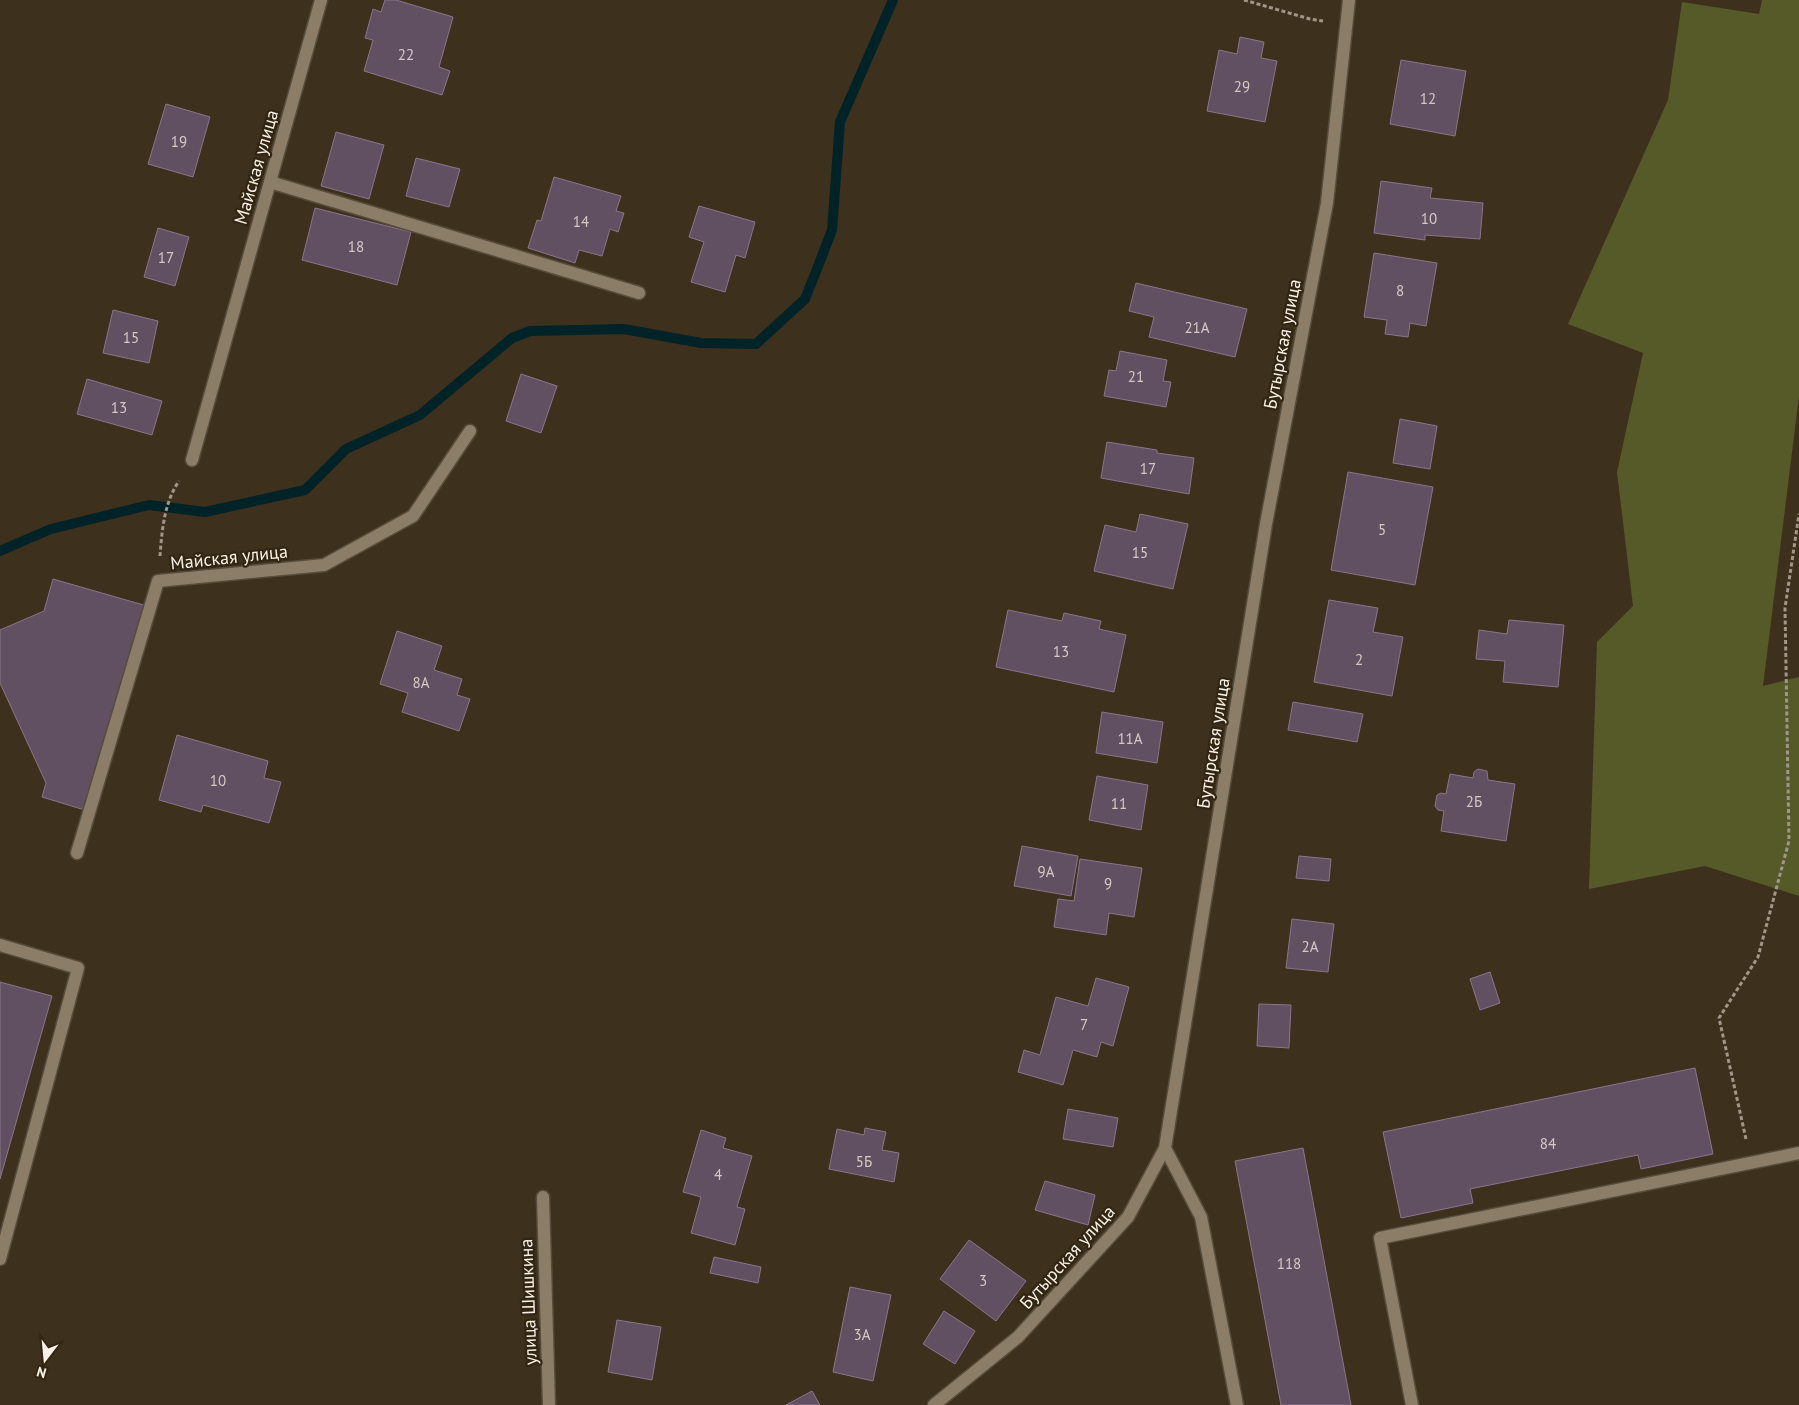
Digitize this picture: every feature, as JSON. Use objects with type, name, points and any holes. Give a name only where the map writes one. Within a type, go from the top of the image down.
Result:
[{"type":"street","name":"Майская улица","points":[[192,460],[321,0]]},
{"type":"street","name":"Бутырская улица","points":[[934,1405],[1018,1337],[1128,1217],[1165,1148],[1266,524],[1327,203],[1349,0]]},
{"type":"street","points":[[270,182],[639,293]]},
{"type":"street","name":"Майская улица","points":[[77,853],[158,581],[324,565],[413,516],[470,431]]},
{"type":"street","points":[[0,945],[78,968],[0,1259]]},
{"type":"street","points":[[1165,1148],[1201,1217],[1237,1405]]},
{"type":"street","points":[[1412,1405],[1380,1238],[1799,1153]]},
{"type":"street","name":"улица Шишкина","points":[[543,1197],[549,1405]]},
{"type":"path","points":[[1244,0],[1310,19],[1346,24]]},
{"type":"path","points":[[162,529],[171,492]]},
{"type":"path","points":[[1751,1163],[1719,1018],[1758,957],[1789,841],[1785,608],[1799,514]]},
{"type":"green space","points":[[1762,0],[1799,0],[1799,396],[1763,686],[1799,677],[1799,896],[1705,866],[1589,889],[1597,642],[1633,606],[1617,472],[1643,353],[1568,324],[1668,100],[1682,2],[1759,14]]},
{"type":"building","points":[[385,0],[396,0],[453,17],[439,67],[450,71],[442,95],[364,71],[373,40],[365,38],[373,9],[381,12]]},
{"type":"building","points":[[1240,37],[1264,42],[1261,58],[1277,61],[1265,122],[1207,111],[1219,50],[1237,54]]},
{"type":"building","points":[[1401,60],[1466,71],[1455,136],[1390,124]]},
{"type":"building","points":[[166,104],[210,117],[193,177],[148,164]]},
{"type":"building","points":[[336,132],[384,145],[369,199],[321,186]]},
{"type":"building","points":[[416,158],[460,169],[449,207],[406,196]]},
{"type":"building","points":[[554,177],[621,196],[616,211],[624,213],[618,232],[610,229],[602,256],[579,250],[575,263],[528,248],[537,220],[541,221]]},
{"type":"building","points":[[1381,181],[1432,188],[1430,198],[1483,203],[1480,239],[1425,235],[1425,240],[1374,233]]},
{"type":"building","points":[[699,206],[755,222],[745,258],[736,255],[725,292],[691,282],[704,242],[689,237]]},
{"type":"building","points":[[315,208],[411,232],[397,285],[302,260]]},
{"type":"building","points":[[158,228],[189,237],[175,286],[144,277]]},
{"type":"building","points":[[1374,253],[1437,263],[1426,326],[1410,323],[1408,337],[1385,334],[1387,320],[1364,317]]},
{"type":"building","points":[[1136,283],[1247,309],[1235,357],[1149,337],[1154,317],[1129,311]]},
{"type":"building","points":[[113,310],[158,321],[149,363],[103,353]]},
{"type":"building","points":[[1120,351],[1167,360],[1163,381],[1171,382],[1166,407],[1104,396],[1109,370],[1116,371]]},
{"type":"building","points":[[521,374],[557,386],[541,433],[506,421]]},
{"type":"building","points":[[87,379],[162,401],[152,435],[77,414]]},
{"type":"building","points":[[1400,419],[1437,426],[1430,469],[1393,463]]},
{"type":"building","points":[[1107,442],[1157,450],[1157,453],[1194,458],[1189,494],[1101,478]]},
{"type":"building","points":[[1348,472],[1433,487],[1415,585],[1331,570]]},
{"type":"building","points":[[1140,514],[1188,524],[1173,589],[1094,571],[1105,525],[1136,532]]},
{"type":"building","points":[[53,579],[147,606],[88,811],[42,797],[46,783],[0,683],[0,630],[44,611]]},
{"type":"building","points":[[1329,600],[1378,608],[1373,632],[1403,637],[1392,696],[1314,682]]},
{"type":"building","points":[[1008,610],[1062,621],[1064,613],[1101,621],[1099,629],[1126,635],[1114,692],[996,667]]},
{"type":"building","points":[[1509,620],[1564,625],[1558,687],[1503,682],[1505,661],[1476,659],[1479,630],[1507,634]]},
{"type":"building","points":[[397,631],[442,646],[434,670],[462,679],[457,695],[470,699],[459,731],[402,712],[408,693],[380,684]]},
{"type":"building","points":[[1293,702],[1363,714],[1357,742],[1288,730]]},
{"type":"building","points":[[1102,712],[1163,722],[1157,763],[1096,753]]},
{"type":"building","points":[[177,735],[268,761],[264,778],[281,782],[269,823],[203,805],[201,812],[159,800]]},
{"type":"building","points":[[1478,769],[1487,771],[1488,780],[1515,784],[1506,841],[1441,831],[1444,811],[1438,810],[1435,806],[1437,795],[1441,793],[1446,794],[1450,774],[1473,778],[1474,772]]},
{"type":"building","points":[[1097,776],[1148,785],[1141,830],[1089,820]]},
{"type":"building","points":[[1022,846],[1078,856],[1071,896],[1014,886]]},
{"type":"building","points":[[1299,856],[1331,859],[1329,881],[1296,878]]},
{"type":"building","points":[[1080,859],[1142,868],[1134,917],[1109,913],[1106,935],[1054,927],[1058,899],[1074,901]]},
{"type":"building","points":[[1292,919],[1334,924],[1328,972],[1286,968]]},
{"type":"building","points":[[1490,972],[1500,1003],[1480,1010],[1470,979]]},
{"type":"building","points":[[1096,978],[1129,987],[1113,1046],[1101,1042],[1097,1057],[1073,1050],[1063,1085],[1018,1072],[1024,1050],[1040,1055],[1056,997],[1088,1006]]},
{"type":"building","points":[[0,982],[52,996],[0,1179]]},
{"type":"building","points":[[1259,1004],[1291,1005],[1289,1048],[1257,1046]]},
{"type":"building","points":[[1695,1068],[1713,1154],[1641,1169],[1638,1155],[1470,1189],[1473,1203],[1401,1218],[1383,1132]]},
{"type":"building","points":[[1068,1109],[1118,1118],[1113,1147],[1063,1139]]},
{"type":"building","points":[[865,1128],[886,1132],[882,1150],[899,1153],[894,1182],[829,1169],[837,1129],[864,1135]]},
{"type":"building","points":[[701,1130],[726,1138],[723,1148],[752,1156],[737,1207],[745,1209],[735,1245],[691,1233],[701,1197],[683,1192]]},
{"type":"building","points":[[1303,1148],[1351,1405],[1281,1405],[1235,1161]]},
{"type":"building","points":[[1045,1181],[1095,1195],[1088,1225],[1035,1210]]},
{"type":"building","points":[[969,1240],[1026,1281],[996,1321],[940,1279]]},
{"type":"building","points":[[714,1257],[761,1267],[758,1283],[710,1273]]},
{"type":"building","points":[[850,1287],[891,1295],[873,1381],[833,1372]]},
{"type":"building","points":[[944,1311],[975,1331],[955,1364],[923,1344]]},
{"type":"building","points":[[617,1320],[661,1327],[652,1380],[608,1372]]},
{"type":"building","points":[[812,1391],[820,1405],[786,1405]]},
{"type":"waterway","points":[[0,551],[51,529],[149,505],[205,512],[305,490],[346,449],[420,415],[512,338],[530,331],[624,329],[701,343],[756,344],[805,299],[817,269],[832,230],[840,122],[893,0]]}]
